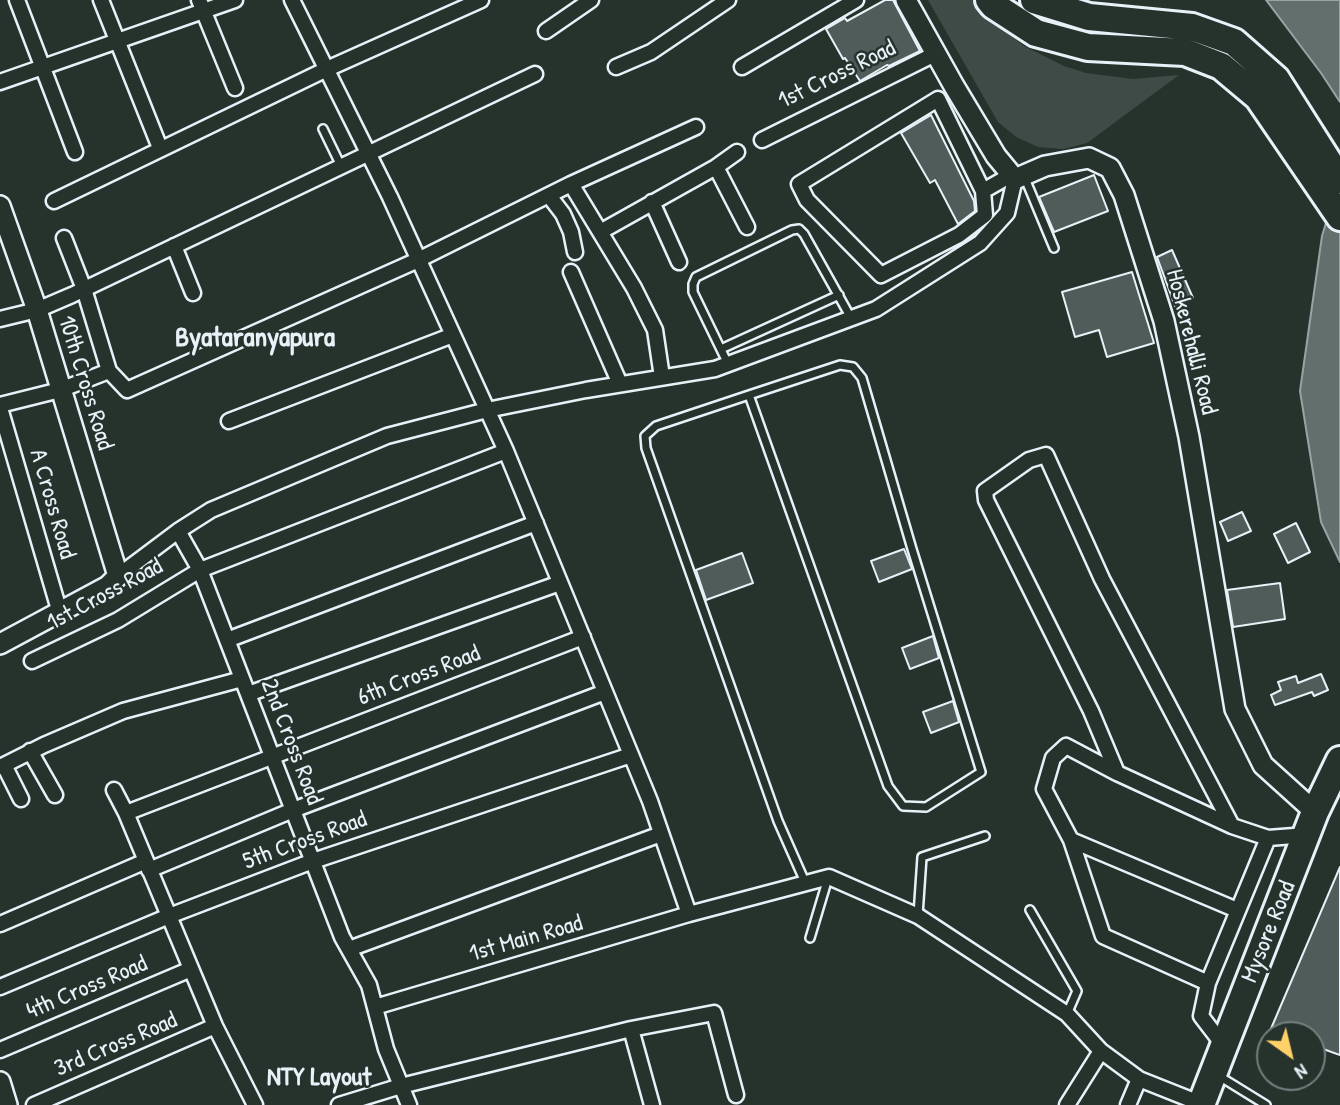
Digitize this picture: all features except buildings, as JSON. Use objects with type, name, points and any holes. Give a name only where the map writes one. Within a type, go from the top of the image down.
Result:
[{"type":"highway","points":[[989,0],[1036,33],[1088,47],[1185,52],[1221,65],[1258,97],[1331,180]]},
{"type":"highway","points":[[1034,0],[1089,17],[1192,27],[1234,42],[1276,79],[1331,180],[1340,217]]},
{"type":"highway","name":"Mysore Road","points":[[1201,1104],[1311,823],[1340,760]]},
{"type":"street","points":[[17,0],[75,152]]},
{"type":"street","points":[[101,0],[160,148]]},
{"type":"street","points":[[0,82],[116,41],[201,6],[236,0]]},
{"type":"street","points":[[292,0],[368,153],[506,451],[631,755],[689,914]]},
{"type":"street","points":[[54,201],[327,69],[481,0]]},
{"type":"street","points":[[546,31],[591,0]]},
{"type":"street","points":[[616,67],[651,52],[728,0]]},
{"type":"street","points":[[742,67],[856,0]]},
{"type":"street","points":[[906,0],[996,156],[1016,176]]},
{"type":"street","points":[[201,6],[235,88]]},
{"type":"street","name":"1st Cross Road","points":[[762,140],[935,54]]},
{"type":"street","points":[[0,319],[37,310],[84,289],[535,75]]},
{"type":"street","points":[[939,99],[983,191],[985,215],[959,235],[881,275],[807,200],[799,184],[939,99]]},
{"type":"street","points":[[64,238],[84,289],[109,371],[127,390],[418,260],[550,197],[571,184],[696,127]]},
{"type":"street","points":[[600,232],[716,167],[737,152]]},
{"type":"street","name":"Hoskerehalli Road","points":[[1016,176],[1045,166],[1088,158],[1110,168],[1124,195],[1164,321],[1189,437],[1235,709],[1263,765],[1311,823]]},
{"type":"street","points":[[716,167],[747,228]]},
{"type":"street","points":[[983,191],[1016,176]]},
{"type":"street","points":[[118,576],[211,510],[387,436],[487,410],[715,369],[876,309],[979,243],[1007,213],[1016,176]]},
{"type":"street","points":[[571,184],[635,288],[655,330],[663,377]]},
{"type":"street","points":[[550,197],[563,214],[571,232],[575,253]]},
{"type":"street","points":[[652,202],[679,262]]},
{"type":"street","name":"10th Cross Road","points":[[0,206],[5,233],[37,310],[118,576]]},
{"type":"street","points":[[174,246],[193,293]]},
{"type":"street","points":[[570,272],[620,384]]},
{"type":"street","points":[[229,421],[453,335]]},
{"type":"street","points":[[0,407],[60,390],[109,371]]},
{"type":"street","name":"A Cross Road","points":[[0,407],[60,613]]},
{"type":"street","name":"1st Cross Road","points":[[32,661],[118,620],[200,570],[506,451]]},
{"type":"street","points":[[1117,773],[1091,711],[986,500],[985,491],[1029,460],[1046,455],[1102,579],[1232,826]]},
{"type":"street","points":[[227,640],[536,523]]},
{"type":"street","name":"2nd Cross Road","points":[[178,531],[200,570],[348,949],[369,985],[386,1049],[409,1105]]},
{"type":"street","name":"1st Cross Road","points":[[0,644],[108,586],[118,576]]},
{"type":"street","points":[[248,694],[560,583]]},
{"type":"street","name":"6th Cross Road","points":[[126,813],[583,637]]},
{"type":"street","points":[[21,799],[2,766],[123,711],[242,679]]},
{"type":"street","points":[[0,924],[605,692]]},
{"type":"street","points":[[1208,983],[1103,936],[1071,840],[1044,789],[1054,758],[1066,746],[1117,773],[1232,826],[1268,838],[1311,823]]},
{"type":"street","points":[[30,751],[55,795]]},
{"type":"street","name":"5th Cross Road","points":[[0,987],[169,916],[313,861],[631,755]]},
{"type":"street","points":[[114,790],[215,1026],[255,1105]]},
{"type":"street","points":[[348,949],[661,834]]},
{"type":"street","points":[[1224,1046],[1201,1016],[1208,983],[1268,838]]},
{"type":"street","points":[[1071,840],[1237,910]]},
{"type":"street","points":[[829,877],[918,916],[1067,1014],[1101,1051],[1139,1079],[1201,1104]]},
{"type":"street","name":"1st Main Road","points":[[375,1007],[689,914],[829,877]]},
{"type":"street","name":"4th Cross Road","points":[[0,1050],[191,969]]},
{"type":"street","points":[[339,1105],[401,1086],[631,1030],[714,1013],[736,1095]]},
{"type":"street","name":"3rd Cross Road","points":[[34,1105],[215,1026]]},
{"type":"street","points":[[631,1030],[649,1104]]},
{"type":"street","points":[[1068,1105],[1101,1051]]},
{"type":"street","points":[[1128,1105],[1139,1079]]},
{"type":"street","points":[[0,1082],[7,1105]]},
{"type":"lane","points":[[323,129],[341,166]]},
{"type":"lane","points":[[1016,176],[1054,248]]},
{"type":"lane","points":[[728,364],[693,292],[693,284],[696,278],[793,230],[799,229],[804,234],[852,318]]},
{"type":"lane","points":[[721,349],[839,295]]},
{"type":"lane","points":[[749,395],[888,786],[903,806],[926,807],[981,772],[862,378],[853,368],[840,365],[749,395],[656,426],[645,436],[646,448],[778,821],[805,882]]},
{"type":"lane","points":[[918,916],[922,857],[985,836]]},
{"type":"lane","points":[[810,938],[829,877]]},
{"type":"lane","points":[[1030,910],[1077,991],[1067,1014]]},
{"type":"lane","points":[[1214,1073],[1266,1105]]},
{"type":"shaded area","points":[[928,0],[973,0],[1024,46],[1064,66],[1086,73],[1133,79],[1179,75],[1087,143],[1063,149],[1038,147],[1016,137],[998,122]]},
{"type":"shaded area","points":[[1266,0],[1340,0],[1340,102],[1321,73]]},
{"type":"shaded area","points":[[1340,177],[1340,562],[1321,522],[1300,391],[1322,236]]},
{"type":"district","name":"Byataranyapura","points":[[255,339]]},
{"type":"district","name":"NTY Layout","points":[[319,1078]]}]
